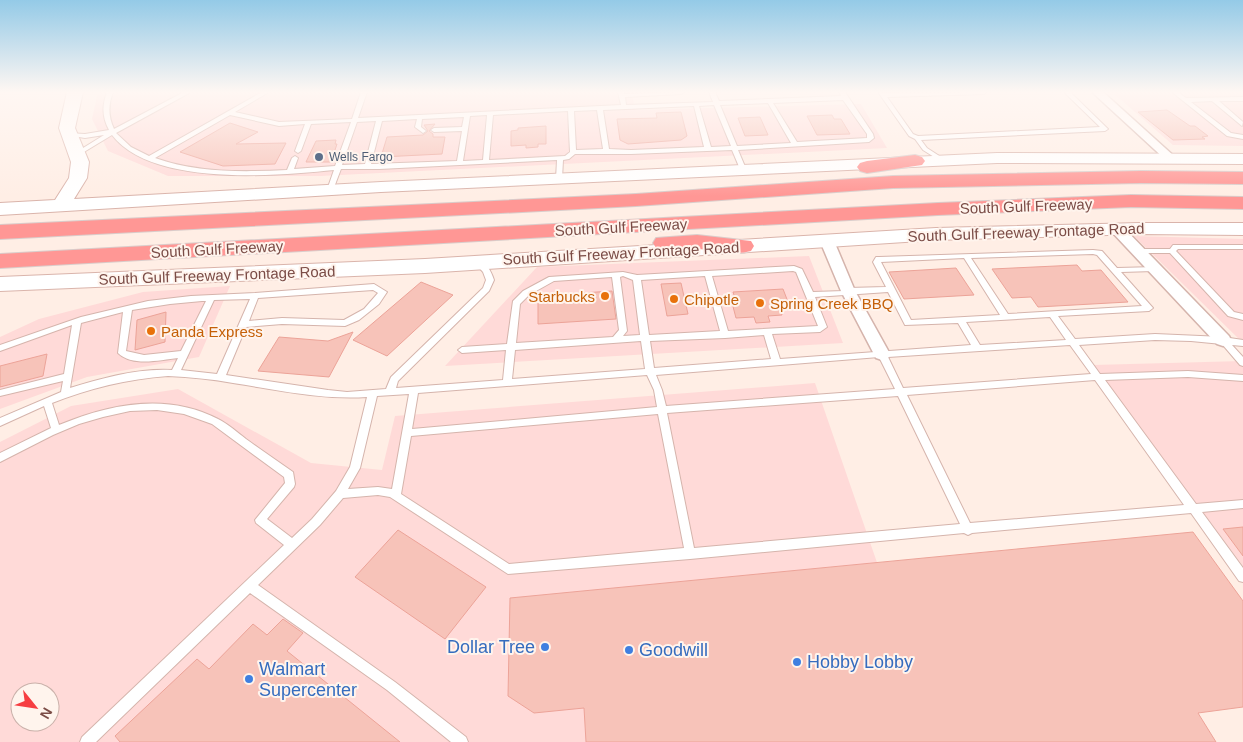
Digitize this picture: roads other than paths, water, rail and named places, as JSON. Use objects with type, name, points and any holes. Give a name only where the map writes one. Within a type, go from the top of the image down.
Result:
[{"type":"highway","points":[[312,215],[434,202],[630,189],[826,172],[915,161]]},
{"type":"highway","name":"South Gulf Freeway","points":[[0,232],[636,200],[893,182],[1141,177],[1243,178]]},
{"type":"highway","name":"South Gulf Freeway","points":[[0,261],[938,209],[1131,201],[1243,203]]},
{"type":"highway","points":[[270,246],[302,257],[697,242],[742,246]]},
{"type":"main road","points":[[61,204],[78,178],[80,162],[67,127]]},
{"type":"main road","points":[[0,209],[61,204],[743,168],[915,161],[997,158],[1243,159]]},
{"type":"main road","name":"South Gulf Freeway Frontage Road","points":[[0,284],[478,262],[980,232],[1116,228],[1243,229]]},
{"type":"street","points":[[1135,127],[1171,159]]},
{"type":"street","points":[[1116,228],[1222,340]]},
{"type":"street","points":[[828,241],[849,292],[882,354]]},
{"type":"lane","points":[[110,127],[120,143],[149,159],[176,166],[214,172],[290,171],[338,166],[486,162],[567,158],[573,152],[735,148],[869,140],[871,138],[870,134],[865,127]]},
{"type":"lane","points":[[77,154],[123,127]]},
{"type":"lane","points":[[149,159],[206,127]]},
{"type":"lane","points":[[290,171],[307,127]]},
{"type":"lane","points":[[330,190],[352,127]]},
{"type":"lane","points":[[368,166],[378,127]]},
{"type":"lane","points":[[418,127],[423,131]]},
{"type":"lane","points":[[486,162],[489,127]]},
{"type":"lane","points":[[572,127],[573,152]]},
{"type":"lane","points":[[603,127],[606,151]]},
{"type":"lane","points":[[702,127],[708,149]]},
{"type":"lane","points":[[726,127],[743,168]]},
{"type":"lane","points":[[784,127],[795,145]]},
{"type":"lane","points":[[906,127],[926,149],[942,160]]},
{"type":"lane","points":[[917,138],[1105,129],[1103,127]]},
{"type":"lane","points":[[1218,127],[1229,135],[1243,137]]},
{"type":"lane","points":[[434,130],[465,129],[460,163]]},
{"type":"lane","points":[[69,134],[85,136],[113,132]]},
{"type":"lane","points":[[560,158],[560,179]]},
{"type":"lane","points":[[1137,251],[1172,251],[1176,247],[1243,247]]},
{"type":"lane","points":[[1172,251],[1231,314],[1243,317]]},
{"type":"lane","points":[[1093,252],[1099,253],[1115,270],[1149,308],[908,323],[877,262],[879,259],[1093,252]]},
{"type":"lane","points":[[966,256],[1006,317]]},
{"type":"lane","points":[[390,391],[394,380],[401,372],[486,289],[490,280],[487,271],[478,262]]},
{"type":"lane","points":[[462,350],[511,346],[645,338],[820,329],[823,327],[799,271],[794,268],[637,278],[616,275],[552,278],[526,293],[516,303],[511,346],[507,382]]},
{"type":"lane","points":[[1115,270],[1154,269]]},
{"type":"lane","points":[[708,274],[725,335]]},
{"type":"lane","points":[[614,340],[623,331],[616,275]]},
{"type":"lane","points":[[637,278],[650,372],[658,390],[690,554]]},
{"type":"lane","points":[[0,348],[46,330],[77,321],[128,308],[170,301],[374,287],[383,292],[376,302],[345,323],[282,321],[242,324]]},
{"type":"lane","points":[[810,296],[891,289]]},
{"type":"lane","points":[[220,378],[255,296]]},
{"type":"lane","points":[[175,373],[211,298]]},
{"type":"lane","points":[[128,308],[122,353],[128,356],[139,357],[184,354]]},
{"type":"lane","points":[[1052,314],[1243,577]]},
{"type":"lane","points":[[960,320],[978,349]]},
{"type":"lane","points":[[65,394],[77,321]]},
{"type":"lane","points":[[767,332],[777,363]]},
{"type":"lane","points":[[0,422],[65,394],[139,374],[175,373],[321,394],[390,391],[882,354],[1155,337],[1222,340],[1243,343]]},
{"type":"lane","points":[[1222,340],[1243,363]]},
{"type":"lane","points":[[882,354],[968,530]]},
{"type":"lane","points":[[406,433],[662,410],[1097,377],[1188,374],[1243,378]]},
{"type":"lane","points":[[0,393],[68,376]]},
{"type":"lane","points":[[396,496],[414,389]]},
{"type":"lane","points":[[88,742],[316,522],[340,494],[355,468],[373,392]]},
{"type":"lane","points":[[47,401],[56,429]]},
{"type":"lane","points":[[0,458],[56,429],[114,410],[144,406],[184,409],[213,420],[289,475],[290,484],[260,520],[292,545]]},
{"type":"lane","points":[[340,494],[378,491],[396,496],[508,569],[968,530],[1243,504]]},
{"type":"lane","points":[[250,586],[391,686],[461,742]]},
{"type":"place","name":"Wells Fargo","points":[[319,157]]},
{"type":"place","name":"Starbucks","points":[[605,296]]},
{"type":"place","name":"Chipotle","points":[[674,299]]},
{"type":"place","name":"Spring Creek BBQ","points":[[760,303]]},
{"type":"place","name":"Panda Express","points":[[151,331]]},
{"type":"place","name":"Dollar Tree","points":[[545,647]]},
{"type":"place","name":"Goodwill","points":[[629,650]]},
{"type":"place","name":"Hobby Lobby","points":[[797,662]]},
{"type":"place","name":"Walmart Supercenter","points":[[249,679]]}]
